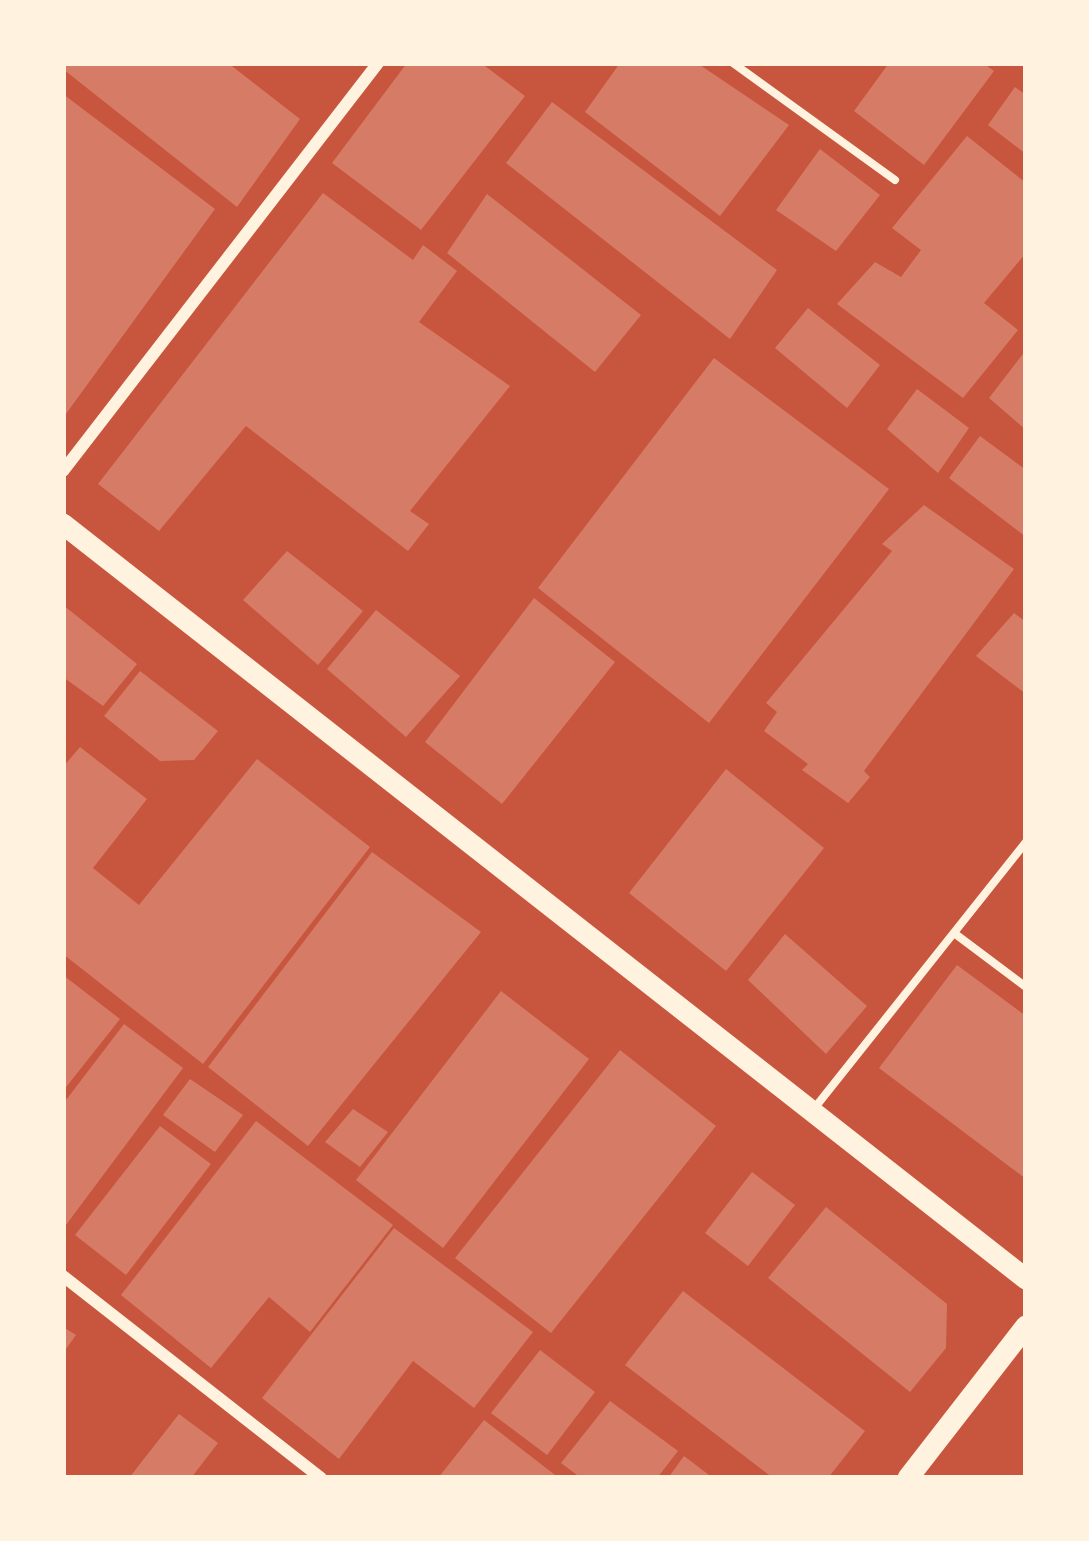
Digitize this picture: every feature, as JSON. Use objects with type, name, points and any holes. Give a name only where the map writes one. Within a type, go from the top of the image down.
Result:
[{"type":"street","points":[[63,471],[378,63]]},
{"type":"street","points":[[63,524],[1026,1279]]},
{"type":"street","points":[[63,1276],[321,1478]]},
{"type":"street","points":[[908,1478],[1026,1326]]},
{"type":"lane","points":[[733,63],[895,181]]},
{"type":"lane","points":[[812,1112],[1026,842]]},
{"type":"lane","points":[[954,933],[1026,987]]},
{"type":"building","points":[[63,63],[228,63],[300,119],[237,207],[63,69]]},
{"type":"building","points":[[407,63],[481,63],[525,96],[421,230],[332,163]]},
{"type":"building","points":[[620,63],[697,63],[789,125],[720,216],[585,112]]},
{"type":"building","points":[[889,63],[983,63],[994,71],[924,165],[854,111]]},
{"type":"building","points":[[1015,87],[1026,95],[1026,154],[988,125]]},
{"type":"building","points":[[63,94],[215,209],[63,418]]},
{"type":"building","points":[[552,102],[777,270],[730,339],[506,163]]},
{"type":"building","points":[[967,136],[1026,183],[1026,253],[984,303],[1018,330],[963,398],[837,304],[875,262],[901,277],[921,250],[892,228]]},
{"type":"building","points":[[820,149],[880,195],[836,251],[776,210]]},
{"type":"building","points":[[323,193],[413,260],[423,245],[457,271],[419,322],[510,386],[410,511],[429,524],[408,551],[246,426],[159,531],[98,484]]},
{"type":"building","points":[[487,194],[641,315],[595,372],[447,253]]},
{"type":"building","points":[[808,308],[880,365],[847,408],[775,348]]},
{"type":"building","points":[[1026,350],[1026,430],[989,398]]},
{"type":"building","points":[[714,358],[889,489],[709,723],[538,588]]},
{"type":"building","points":[[917,389],[969,428],[938,473],[887,429]]},
{"type":"building","points":[[980,436],[1026,470],[1026,537],[949,478]]},
{"type":"building","points":[[924,505],[1014,569],[864,771],[870,777],[848,803],[802,770],[808,764],[764,731],[777,712],[766,703],[892,551],[882,544]]},
{"type":"building","points":[[287,551],[363,611],[318,665],[243,600]]},
{"type":"building","points":[[534,598],[615,662],[502,804],[425,742]]},
{"type":"building","points":[[63,605],[137,664],[103,706],[63,677]]},
{"type":"building","points":[[376,610],[460,676],[406,737],[327,669]]},
{"type":"building","points":[[1014,613],[1026,622],[1026,694],[976,656]]},
{"type":"building","points":[[140,671],[218,731],[194,760],[160,761],[104,716]]},
{"type":"building","points":[[80,747],[147,799],[93,868],[139,905],[257,759],[370,847],[203,1064],[63,954],[63,767]]},
{"type":"building","points":[[726,769],[824,848],[726,971],[629,893]]},
{"type":"building","points":[[372,852],[481,932],[308,1146],[208,1067]]},
{"type":"building","points":[[785,934],[867,1006],[826,1054],[748,980]]},
{"type":"building","points":[[957,965],[1026,1016],[1026,1179],[879,1068]]},
{"type":"building","points":[[63,975],[120,1019],[63,1091]]},
{"type":"building","points":[[501,991],[589,1059],[443,1248],[356,1180]]},
{"type":"building","points":[[124,1024],[183,1068],[63,1229],[63,1104]]},
{"type":"building","points":[[620,1050],[716,1126],[551,1333],[455,1258]]},
{"type":"building","points":[[190,1079],[243,1115],[215,1152],[163,1115]]},
{"type":"building","points":[[353,1109],[388,1132],[360,1167],[325,1142]]},
{"type":"building","points":[[256,1121],[393,1225],[310,1332],[269,1297],[211,1368],[121,1295]]},
{"type":"building","points":[[160,1126],[211,1164],[126,1275],[75,1235]]},
{"type":"building","points":[[752,1172],[795,1205],[748,1266],[705,1233]]},
{"type":"building","points":[[826,1207],[947,1304],[946,1348],[910,1392],[768,1278]]},
{"type":"building","points":[[394,1228],[533,1332],[474,1408],[413,1361],[339,1459],[262,1398]]},
{"type":"building","points":[[683,1291],[865,1431],[828,1478],[773,1478],[625,1365]]},
{"type":"building","points":[[63,1327],[76,1335],[63,1353]]},
{"type":"building","points":[[540,1350],[595,1392],[547,1455],[491,1413]]},
{"type":"building","points":[[610,1401],[678,1451],[657,1478],[581,1478],[561,1463]]},
{"type":"building","points":[[179,1414],[218,1443],[191,1478],[129,1478]]},
{"type":"building","points":[[484,1420],[559,1478],[438,1478]]},
{"type":"building","points":[[684,1456],[713,1478],[668,1478]]}]
